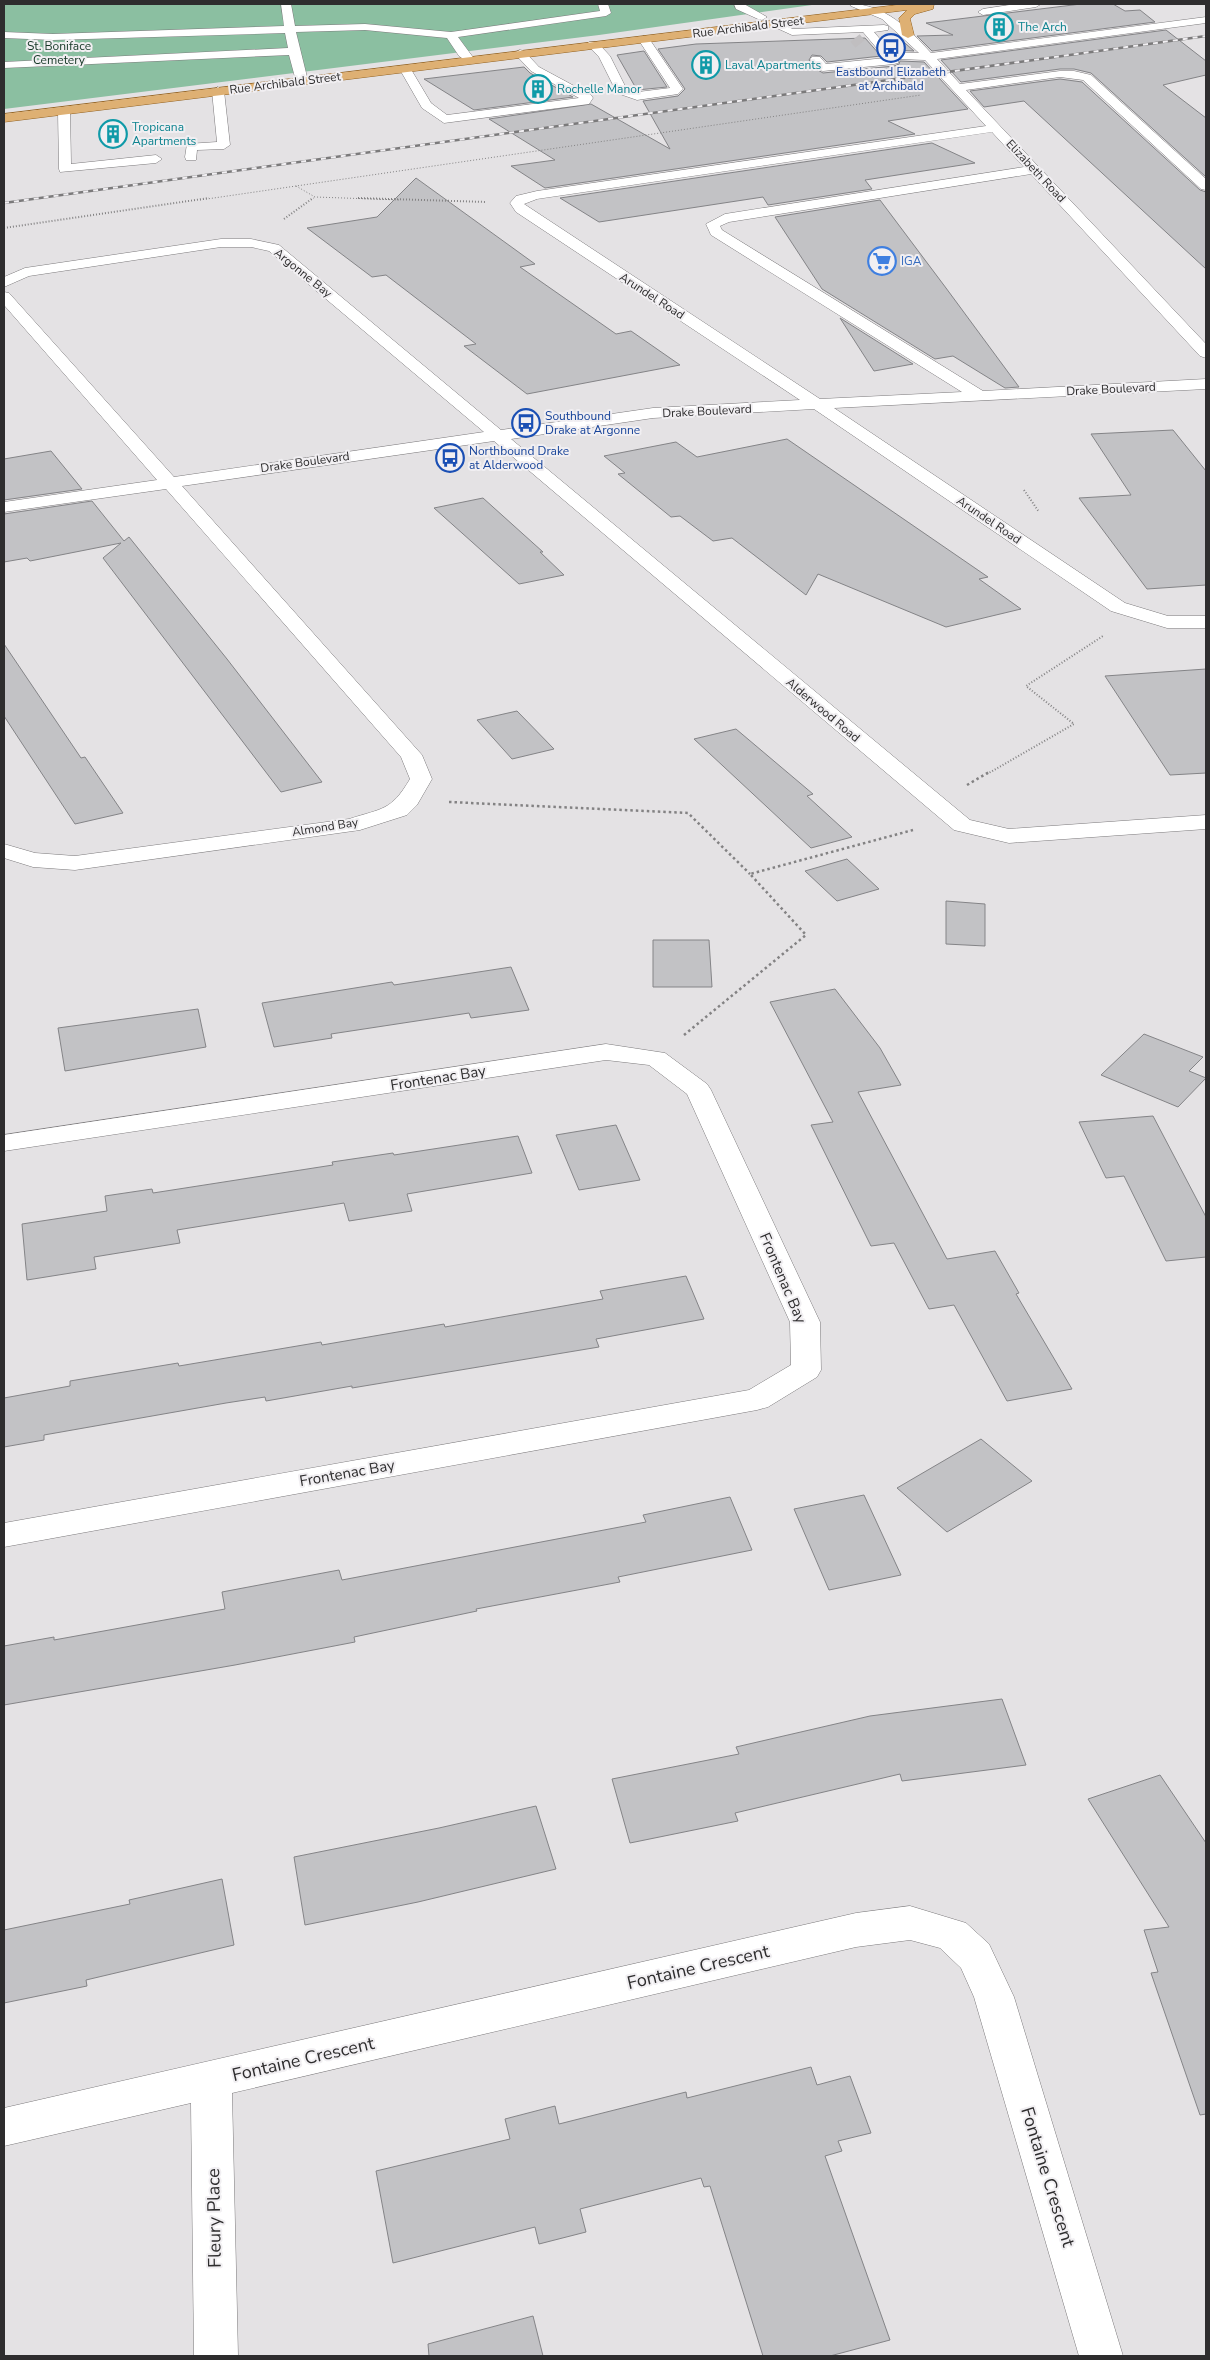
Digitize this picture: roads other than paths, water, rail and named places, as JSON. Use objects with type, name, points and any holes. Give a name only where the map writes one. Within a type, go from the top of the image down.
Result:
[{"type":"main road","name":"Rue Archibald Street","points":[[567,47],[856,4]]},
{"type":"main road","name":"Rue Archibald Street","points":[[4,118],[567,47],[934,4]]},
{"type":"main road","points":[[908,35],[904,18],[911,12],[934,4]]},
{"type":"street","points":[[286,4],[294,51],[302,81]]},
{"type":"street","points":[[4,35],[53,37],[365,27],[451,35],[606,13],[602,4]]},
{"type":"street","points":[[739,4],[740,7],[762,17]]},
{"type":"street","name":"Elizabeth Road","points":[[856,4],[886,17],[908,35],[1206,353]]},
{"type":"street","points":[[983,12],[1036,4]]},
{"type":"street","points":[[812,19],[821,22],[835,35]]},
{"type":"street","points":[[773,24],[792,32],[855,38],[885,50],[928,57],[1206,20]]},
{"type":"street","points":[[855,38],[867,30],[898,27]]},
{"type":"street","points":[[816,59],[823,68],[894,61],[867,30]]},
{"type":"street","points":[[451,35],[462,54],[469,60]]},
{"type":"street","points":[[593,44],[604,56],[621,90],[627,94],[646,95],[677,89],[644,39]]},
{"type":"street","points":[[4,64],[294,51]]},
{"type":"street","points":[[406,68],[422,98],[444,119],[586,100],[587,98],[535,69],[520,53]]},
{"type":"street","points":[[958,88],[1060,74],[1074,74],[1087,77],[1206,186]]},
{"type":"street","points":[[191,158],[191,147],[224,145],[218,91]]},
{"type":"street","points":[[64,111],[65,169],[156,159]]},
{"type":"street","name":"Arundel Road","points":[[996,128],[537,196],[521,199],[517,203],[521,209],[818,405],[1118,607],[1167,622],[1206,622]]},
{"type":"street","points":[[980,396],[716,232],[714,224],[725,218],[1034,169]]},
{"type":"street","name":"Argonne Bay","points":[[4,283],[25,272],[221,243],[252,242],[274,248],[498,434]]},
{"type":"street","points":[[4,296],[168,483]]},
{"type":"street","name":"Drake Boulevard","points":[[4,507],[653,413],[1206,384]]},
{"type":"street","name":"Alderwood Road","points":[[498,434],[962,825],[1009,836],[1206,822]]},
{"type":"street","name":"Almond Bay","points":[[4,851],[33,860],[75,863],[352,825],[399,810],[409,800],[421,779],[411,755],[168,483]]},
{"type":"street","name":"Frontenac Bay","points":[[4,1143],[606,1052],[656,1058],[698,1090],[805,1322],[806,1370],[757,1399],[4,1534]]},
{"type":"street","name":"Fontaine Crescent","points":[[4,2127],[211,2081],[856,1930],[910,1923],[952,1935],[975,1956],[994,1998],[1101,2356]]},
{"type":"street","name":"Fleury Place","points":[[211,2081],[216,2356]]},
{"type":"tunnel","points":[[855,38],[860,44]]},
{"type":"railway","points":[[4,203],[1206,36]]},
{"type":"place","name":"The Arch","points":[[999,27]]},
{"type":"place","name":"Eastbound Elizabeth at Archibald","points":[[891,48]]},
{"type":"place","name":"Laval Apartments","points":[[706,65]]},
{"type":"place","name":"Rochelle Manor","points":[[538,89]]},
{"type":"place","name":"Tropicana Apartments","points":[[113,134]]},
{"type":"place","name":"IGA","points":[[882,261]]},
{"type":"place","name":"Southbound Drake at Argonne","points":[[526,423]]},
{"type":"place","name":"Northbound Drake at Alderwood","points":[[450,458]]},
{"type":"park label","name":"St. Boniface Cemetery","points":[[59,53]]}]
